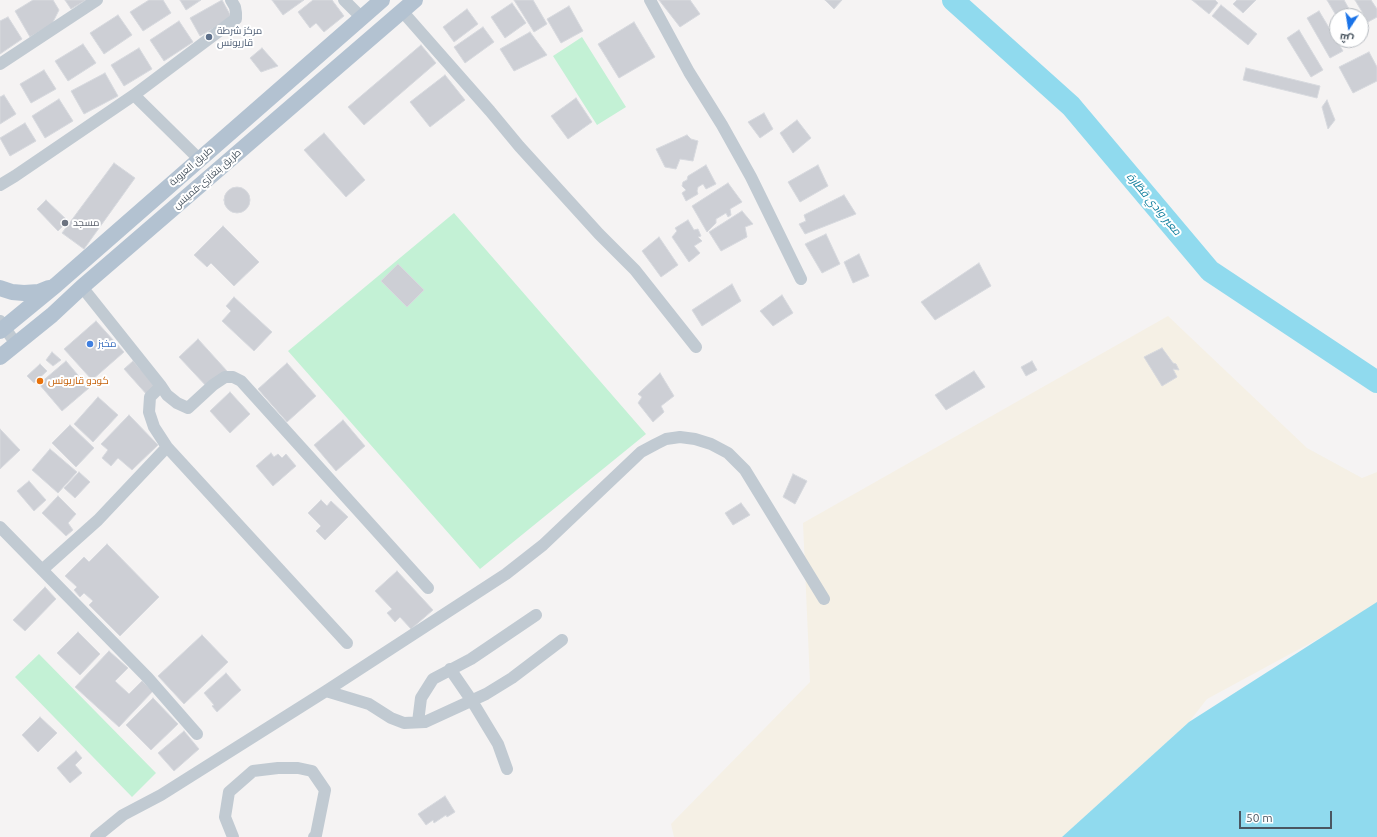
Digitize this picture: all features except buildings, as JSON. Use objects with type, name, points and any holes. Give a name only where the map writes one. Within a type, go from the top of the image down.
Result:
[{"type":"main road","name":"طريق العروبة","points":[[2,326],[56,285],[382,0]]},
{"type":"main road","name":"طريق بنغازي-قمينس","points":[[0,357],[52,315],[414,0]]},
{"type":"main road","points":[[0,288],[12,292],[24,293],[39,292],[56,285]]},
{"type":"street","points":[[0,64],[97,0]]},
{"type":"street","points":[[0,185],[134,95],[236,18],[235,7],[231,0]]},
{"type":"street","points":[[344,0],[362,18]]},
{"type":"street","points":[[650,0],[689,72],[722,125],[751,177],[801,279]]},
{"type":"street","points":[[402,11],[519,146],[599,234],[635,270],[696,347]]},
{"type":"street","points":[[134,95],[199,159]]},
{"type":"street","points":[[82,288],[161,386],[166,395],[177,403],[188,408],[213,385],[225,377],[240,381],[428,588]]},
{"type":"street","points":[[2,326],[16,344]]},
{"type":"street","points":[[161,386],[150,397],[149,412],[154,427],[167,447],[347,643]]},
{"type":"street","points":[[96,837],[123,815],[161,795],[326,692],[506,574],[543,545],[641,452],[661,442],[680,437],[695,439],[711,444],[728,453],[745,470],[824,599]]},
{"type":"street","points":[[42,570],[98,520],[167,447]]},
{"type":"street","points":[[0,527],[148,678],[197,734]]},
{"type":"street","points":[[418,722],[421,698],[433,679],[471,658],[536,615]]},
{"type":"street","points":[[326,692],[369,704],[391,718],[404,723],[424,722],[472,701],[512,678],[562,640]]},
{"type":"street","points":[[450,669],[472,701],[498,744],[507,769]]},
{"type":"street","points":[[233,837],[225,817],[229,792],[253,772],[278,768],[298,768],[312,771],[325,790],[316,835],[314,837]]},
{"type":"green space","points":[[582,37],[626,107],[597,125],[553,56]]},
{"type":"green space","points":[[454,213],[646,434],[480,569],[288,351]]},
{"type":"green space","points":[[39,654],[156,773],[132,797],[15,677]]},
{"type":"sand","points":[[1168,316],[1307,448],[1362,478],[1377,472],[1377,607],[1207,699],[1189,722],[1062,837],[674,837],[671,824],[810,682],[803,523]]},
{"type":"water","points":[[1377,602],[1377,837],[1062,837],[1189,722]]},
{"type":"waterway","name":"معبر وادي قطّارة","points":[[953,0],[1071,106],[1210,271],[1377,382]]},
{"type":"place","name":"مركز شرطة قاريونس","points":[[209,37]]},
{"type":"place","name":"مسجد","points":[[65,223]]},
{"type":"place","name":"مخبز","points":[[90,344]]},
{"type":"place","name":"كودو قاريونس","points":[[40,381]]}]
